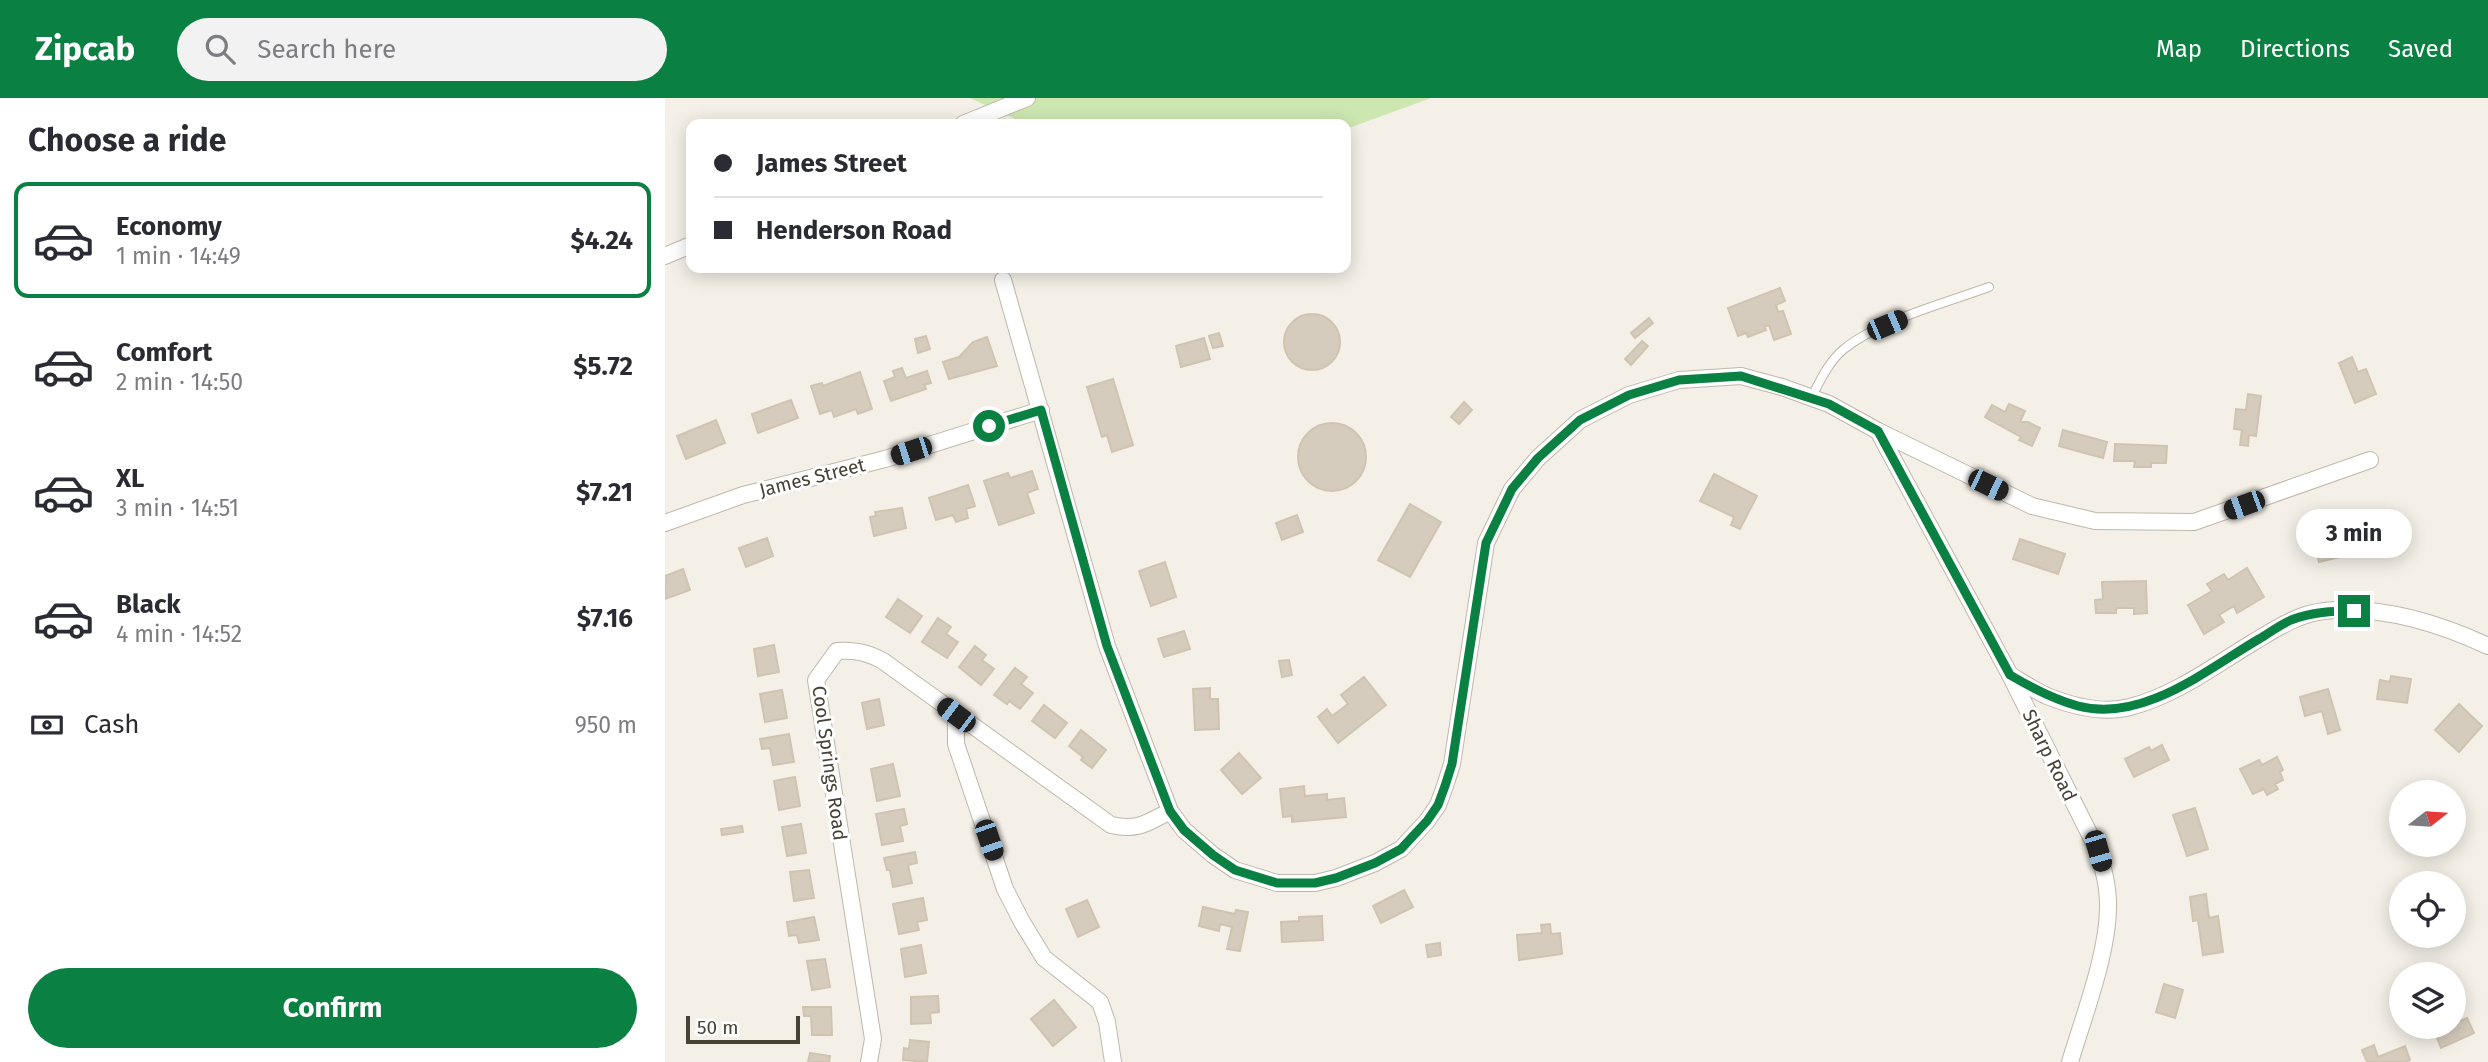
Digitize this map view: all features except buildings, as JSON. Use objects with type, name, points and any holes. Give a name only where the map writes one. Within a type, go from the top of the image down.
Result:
[{"type":"street","points":[[975,119],[1027,98]]},
{"type":"street","points":[[665,256],[686,247]]},
{"type":"street","points":[[1003,280],[1107,646],[1170,811],[1184,830],[1235,870],[1277,883],[1315,883],[1375,863],[1401,849],[1427,821],[1438,805],[1452,764],[1486,543],[1512,489],[1538,458],[1580,420],[1629,395],[1679,380],[1741,376],[1829,404],[1878,431],[2032,506],[2095,521],[2194,522],[2370,460]]},
{"type":"street","name":"James Street","points":[[665,523],[744,495],[885,459],[1041,410]]},
{"type":"street","name":"Sharp Road","points":[[1878,431],[2010,675],[2098,851],[2109,903],[2106,936],[2070,1062]]},
{"type":"street","points":[[2010,675],[2046,695],[2080,706],[2105,709],[2129,707],[2173,690],[2290,621],[2323,611],[2403,616],[2456,631],[2488,646]]},
{"type":"street","name":"Cool Springs Road","points":[[869,1062],[873,1040],[816,680],[837,651],[853,650],[871,654],[1111,825],[1126,828],[1143,826],[1170,811]]},
{"type":"street","points":[[956,715],[956,744],[1005,889],[1044,958],[1100,1002],[1107,1022],[1113,1062]]},
{"type":"lane","points":[[1811,398],[1829,366],[1844,349],[1864,336],[1920,311],[1989,287]]},
{"type":"green space","points":[[970,98],[1431,98],[1351,127],[1351,119],[1015,119]]},
{"type":"route","points":[[989,426],[1041,410],[1107,646],[1170,811],[1184,830],[1235,870],[1277,883],[1315,883],[1355,873],[1401,849],[1427,821],[1438,805],[1452,764],[1486,543],[1512,489],[1538,458],[1580,420],[1629,395],[1679,380],[1741,376],[1829,404],[1878,431],[2010,675],[2046,695],[2080,706],[2105,709],[2129,707],[2173,690],[2290,621],[2323,611],[2354,611]]}]
